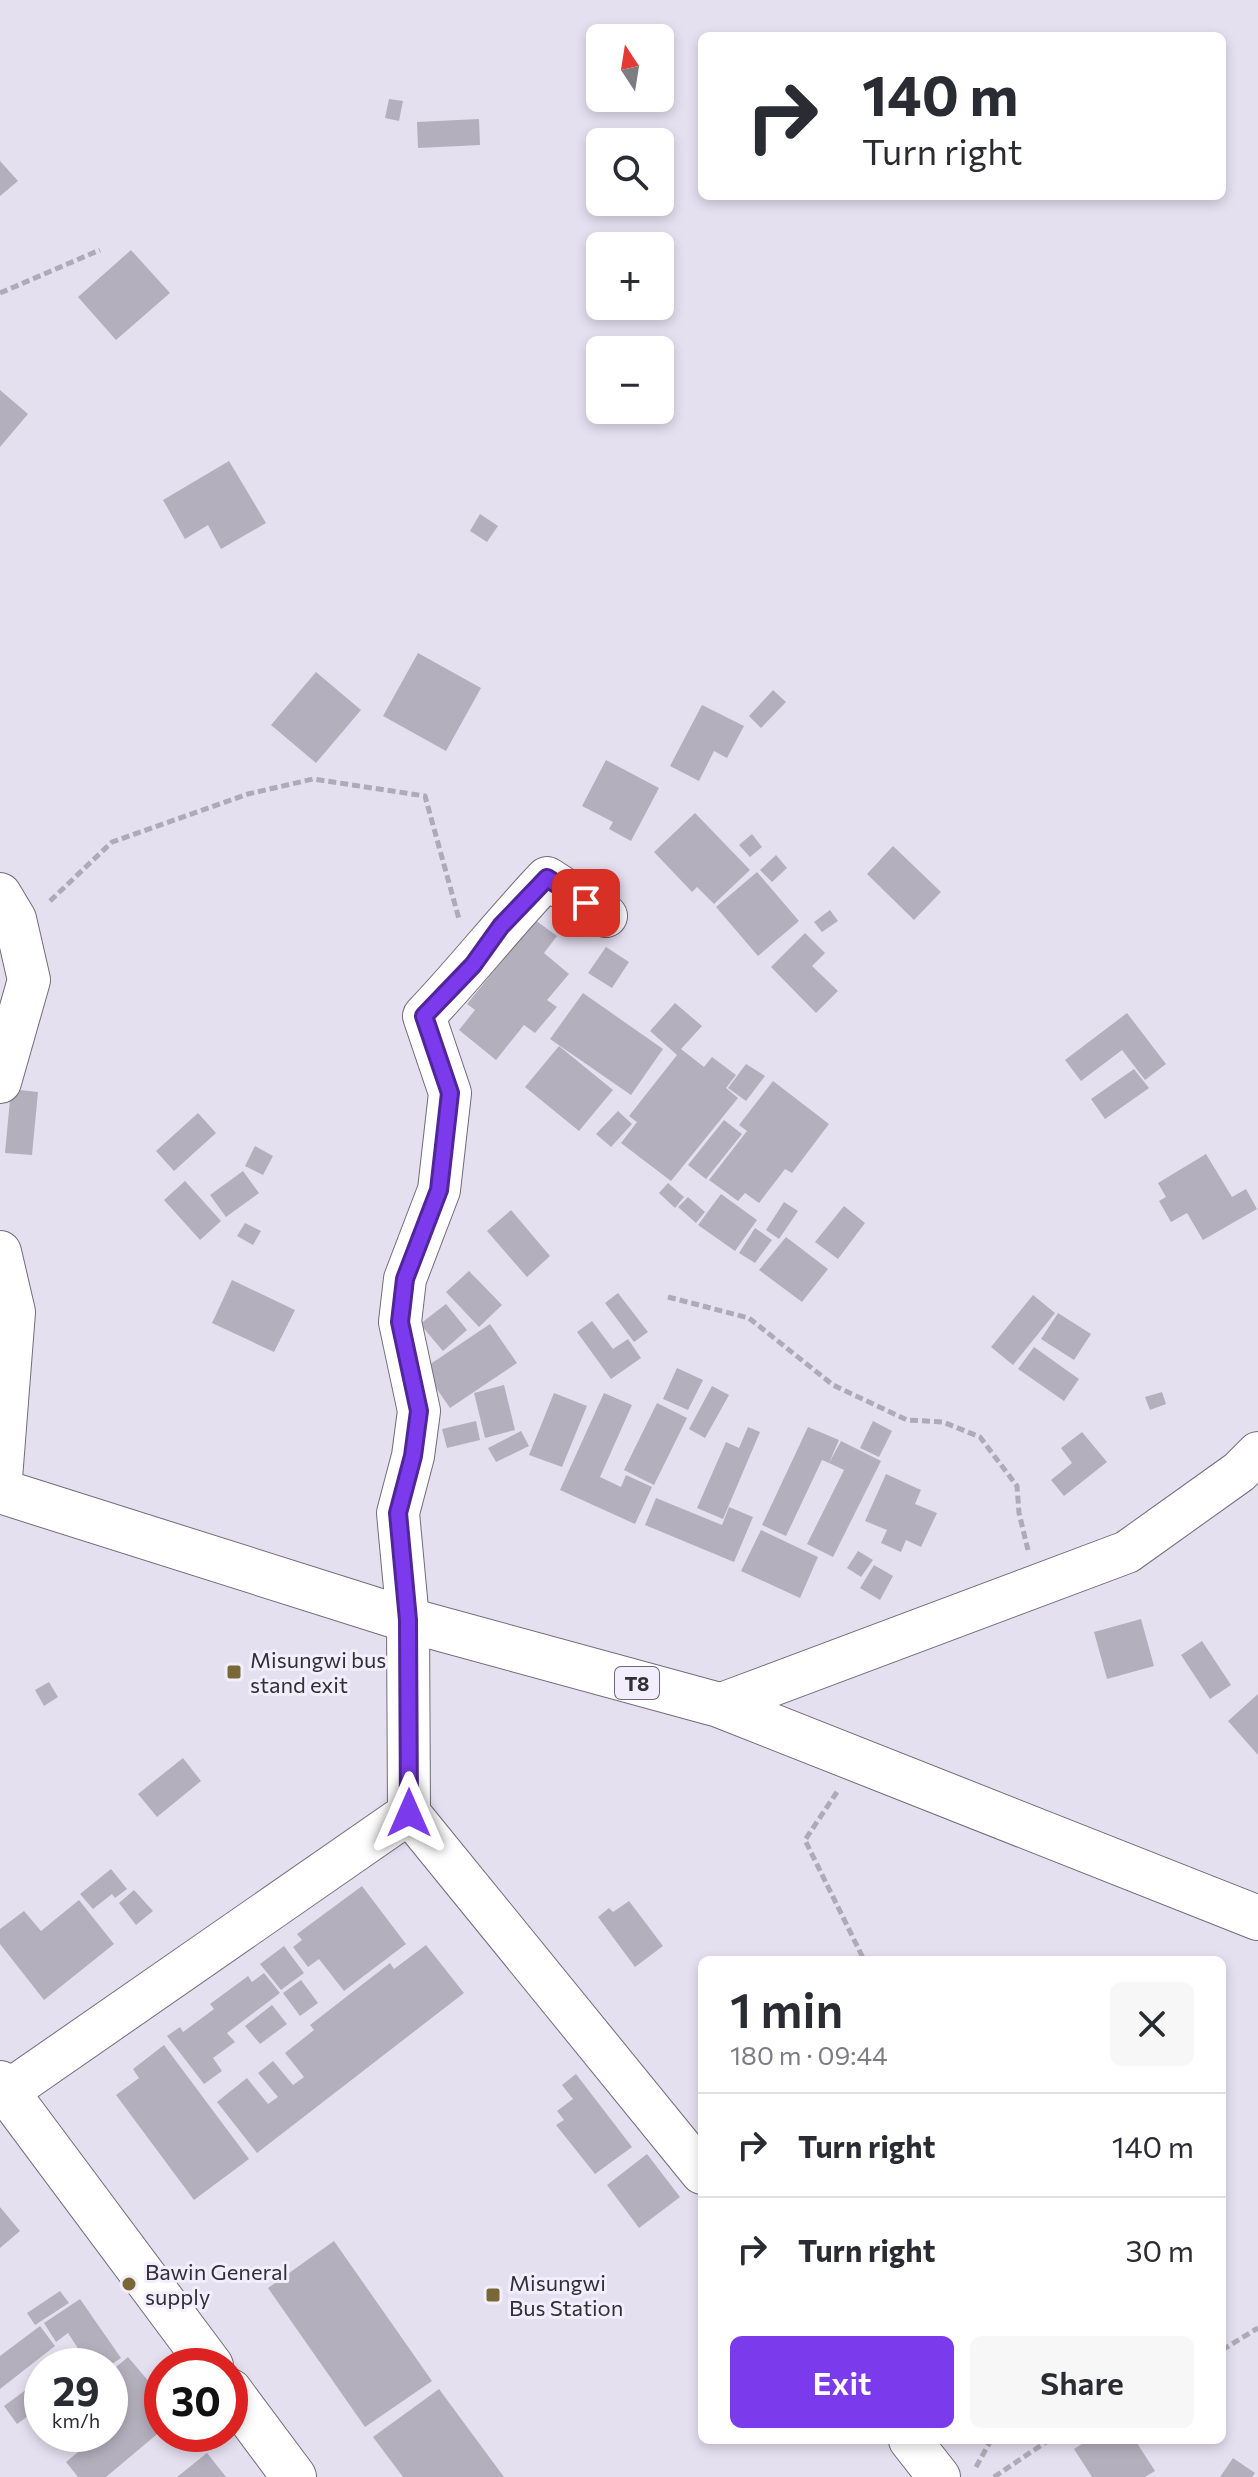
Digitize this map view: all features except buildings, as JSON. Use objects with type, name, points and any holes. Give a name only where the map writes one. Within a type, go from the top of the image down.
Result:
[{"type":"main road","name":"T8","points":[[0,1491],[408,1620],[719,1705],[1258,1918]]},
{"type":"main road","points":[[4,2087],[198,2348]]},
{"type":"main road","points":[[248,2415],[294,2477]]},
{"type":"street","points":[[606,916],[547,878],[501,926],[473,965],[424,1016],[450,1093],[439,1190],[405,1279],[400,1322],[419,1411],[413,1456],[398,1513],[408,1620],[409,1813],[500,1920],[698,2168]]},
{"type":"street","points":[[0,894],[15,919],[29,980],[0,1082]]},
{"type":"street","points":[[0,1252],[14,1312],[0,1491]]},
{"type":"street","points":[[719,1705],[1127,1552],[1239,1472],[1258,1453]]},
{"type":"street","points":[[4,2087],[409,1813]]},
{"type":"street","points":[[913,2444],[939,2477]]},
{"type":"path","points":[[0,293],[100,250]]},
{"type":"path","points":[[46,904],[112,842],[248,794],[313,779],[425,796],[473,965]]},
{"type":"path","points":[[668,1297],[749,1318],[833,1385],[907,1420],[943,1422],[980,1437],[1017,1486],[1019,1513],[1037,1586]]},
{"type":"path","points":[[859,1758],[805,1840],[862,1956]]},
{"type":"path","points":[[1226,2348],[1258,2328]]},
{"type":"path","points":[[971,2477],[989,2444]]},
{"type":"path","points":[[994,2477],[1043,2444]]},
{"type":"place","name":"Misungwi bus stand exit","points":[[234,1672]]},
{"type":"place","name":"Bawin General supply","points":[[129,2284]]},
{"type":"place","name":"Misungwi Bus Station","points":[[493,2295]]},
{"type":"route","points":[[409,1813],[408,1620],[398,1513],[413,1456],[419,1411],[400,1322],[405,1279],[439,1190],[450,1093],[424,1016],[473,965],[501,926],[547,878],[586,903]]}]
